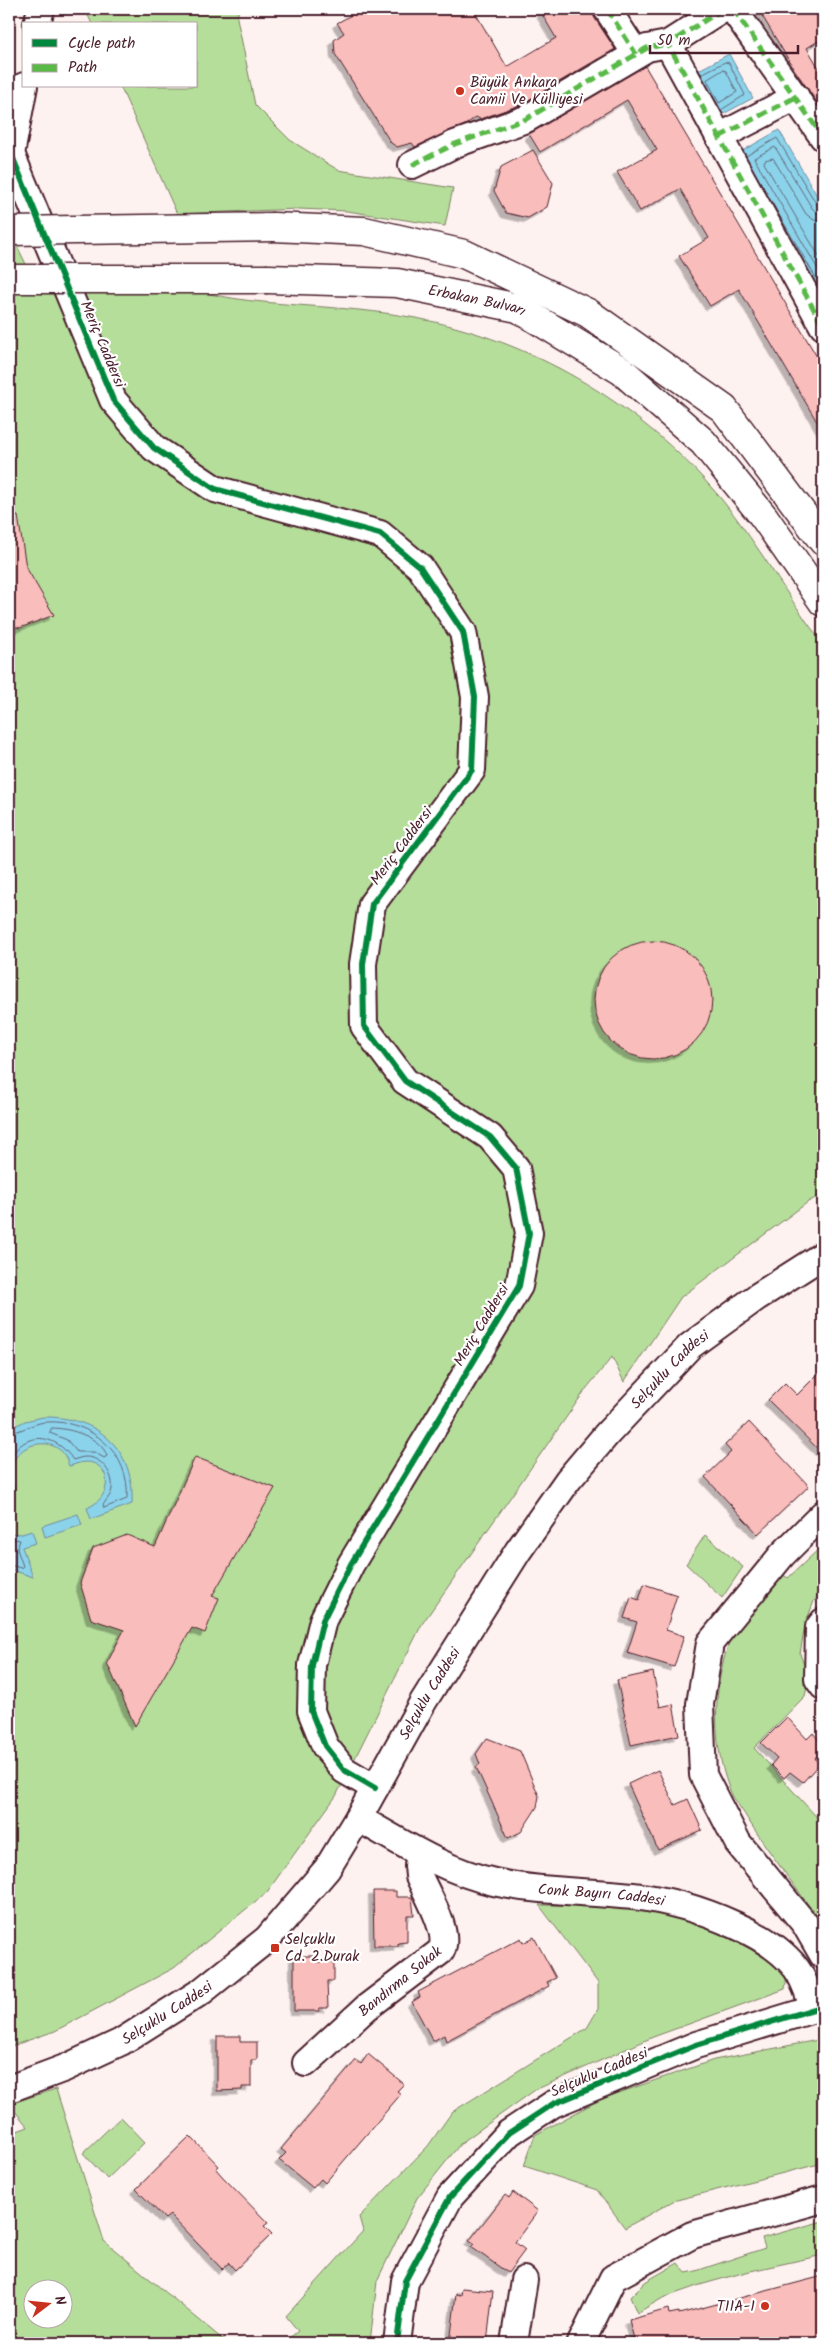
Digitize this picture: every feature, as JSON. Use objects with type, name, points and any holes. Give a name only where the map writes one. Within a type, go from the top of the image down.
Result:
[{"type":"highway","name":"Erbakan Bulvarı","points":[[9,230],[273,227],[364,231],[464,254],[588,313],[724,409],[823,541]]},
{"type":"highway","name":"Erbakan Bulvarı","points":[[9,279],[268,279],[397,283],[518,308],[622,371],[703,442],[764,517],[823,602]]},
{"type":"street","points":[[38,22],[41,9]]},
{"type":"street","points":[[607,9],[636,54]]},
{"type":"street","points":[[412,165],[455,144],[526,119],[647,48],[668,44],[723,9]]},
{"type":"street","points":[[733,9],[823,136]]},
{"type":"street","points":[[668,44],[823,326]]},
{"type":"street","points":[[10,151],[24,88]]},
{"type":"street","points":[[719,137],[796,97]]},
{"type":"street","name":"Meriç Caddersi","points":[[10,151],[113,400],[154,448],[215,488],[380,534],[420,567],[463,632],[475,697],[472,770],[372,904],[363,964],[364,1026],[405,1081],[490,1137],[516,1168],[529,1233],[519,1286],[351,1564],[323,1620],[312,1665],[311,1711],[325,1746],[344,1770],[375,1788]]},
{"type":"street","name":"Selçuklu Caddesi","points":[[9,2089],[65,2068],[121,2042],[202,1991],[237,1965],[267,1939],[327,1869],[423,1702],[497,1584],[568,1480],[607,1434],[690,1346],[757,1297],[823,1255]]},
{"type":"street","points":[[823,1514],[782,1555],[710,1643],[700,1704],[703,1775],[738,1843],[805,1924],[823,1955]]},
{"type":"street","points":[[823,1622],[819,1627],[818,1679],[823,1686]]},
{"type":"street","name":"Conk Bayırı Caddesi","points":[[358,1818],[448,1868],[494,1882],[635,1896],[673,1903],[714,1916],[747,1930],[784,1955],[797,1970],[819,2009]]},
{"type":"street","name":"Bandırma Sokak","points":[[306,2063],[366,2008],[441,1951],[444,1945],[444,1931],[419,1876],[420,1854]]},
{"type":"street","name":"Selçuklu Caddesi","points":[[397,2343],[405,2281],[450,2197],[510,2133],[553,2104],[696,2045],[819,2009]]},
{"type":"street","points":[[581,2343],[613,2278],[692,2235],[823,2199]]},
{"type":"street","points":[[514,2343],[524,2280]]},
{"type":"green space","points":[[85,9],[239,9],[237,18],[255,105],[290,140],[338,170],[453,188],[445,226],[347,211],[299,209],[177,214],[121,88],[198,88],[198,22],[91,22]]},
{"type":"green space","points":[[9,229],[38,289],[145,284],[248,300],[392,314],[451,326],[491,338],[530,354],[568,373],[605,395],[671,447],[718,495],[750,537],[823,644],[823,1194],[808,1202],[681,1297],[624,1382],[612,1357],[586,1389],[422,1624],[336,1796],[267,1892],[174,1968],[55,2031],[9,2047]]},
{"type":"green space","points":[[705,1535],[743,1567],[722,1598],[686,1564]]},
{"type":"green space","points":[[823,1545],[823,1589],[814,1601],[805,1625],[800,1654],[809,1678],[805,1696],[754,1748],[823,1824],[823,1926],[765,1845],[731,1792],[723,1769],[719,1748],[717,1706],[719,1685],[728,1645],[740,1619],[777,1571],[788,1578]]},
{"type":"green space","points":[[539,1905],[627,1906],[706,1916],[761,1945],[787,1974],[785,1989],[653,2037],[535,2090],[461,2143],[417,2198],[377,2281],[370,2343],[283,2343],[298,2331],[286,2316],[363,2231],[359,2217],[428,2146],[452,2112],[587,2028],[598,2009],[598,1983]]},
{"type":"green space","points":[[823,2039],[823,2163],[673,2201],[625,2228],[597,2190],[524,2166],[535,2135],[601,2099],[714,2060]]},
{"type":"green space","points":[[56,2089],[104,2241],[227,2343],[9,2343],[9,2134],[28,2127],[9,2104]]},
{"type":"green space","points":[[121,2117],[145,2142],[107,2179],[83,2153]]},
{"type":"green space","points":[[823,2221],[823,2255],[746,2272],[700,2285],[663,2298],[637,2313],[630,2297],[645,2282],[678,2263],[686,2273],[696,2271],[765,2248],[762,2238]]},
{"type":"water","points":[[729,54],[753,98],[714,119],[691,74]]},
{"type":"water","points":[[779,130],[823,206],[823,300],[737,154]]},
{"type":"water","points":[[43,1417],[62,1418],[80,1422],[96,1429],[109,1439],[127,1467],[131,1484],[132,1504],[91,1519],[87,1508],[96,1503],[106,1488],[104,1473],[100,1467],[93,1463],[83,1462],[69,1466],[62,1452],[46,1444],[30,1446],[23,1450],[13,1461],[11,1469],[15,1488],[9,1490],[9,1429],[25,1421]]},
{"type":"water","points":[[78,1514],[82,1525],[45,1537],[42,1526]]},
{"type":"water","points":[[32,1531],[36,1543],[22,1547],[33,1577],[9,1569],[9,1533],[22,1534]]},
{"type":"building","name":"Büyük Ankara Camii Ve Külliyesi","points":[[362,9],[473,9],[507,67],[556,38],[539,9],[592,9],[594,17],[615,49],[520,105],[480,119],[476,117],[465,125],[415,147],[412,143],[397,147],[391,143],[335,54],[334,40],[344,33],[337,23]]},
{"type":"building","points":[[758,9],[823,9],[823,38],[807,48],[823,75],[823,111],[794,69]]},
{"type":"building","points":[[645,66],[823,367],[823,432],[739,289],[710,306],[679,256],[709,238],[680,189],[640,211],[617,172],[657,150],[627,100],[540,152],[529,134]]},
{"type":"building","points":[[533,150],[553,183],[547,207],[528,218],[506,213],[494,191],[501,167]]},
{"type":"building","points":[[18,516],[26,567],[54,615],[20,628],[9,625],[9,517]]},
{"type":"building","points":[[653,941],[675,946],[686,951],[702,967],[707,978],[712,1000],[707,1022],[702,1033],[686,1049],[675,1054],[653,1059],[631,1054],[620,1049],[604,1033],[599,1022],[594,1000],[599,978],[604,967],[620,951],[631,946]]},
{"type":"building","points":[[823,1369],[823,1454],[768,1400],[785,1383],[797,1395]]},
{"type":"building","points":[[749,1422],[809,1486],[758,1534],[705,1477],[731,1452],[725,1445]]},
{"type":"building","points":[[195,1457],[275,1488],[212,1596],[219,1598],[205,1633],[192,1628],[135,1726],[107,1663],[124,1630],[91,1619],[80,1583],[93,1548],[127,1535],[155,1547]]},
{"type":"building","points":[[644,1584],[677,1595],[666,1630],[684,1636],[674,1667],[627,1653],[637,1622],[624,1618],[631,1597],[639,1600]]},
{"type":"building","points":[[653,1672],[660,1707],[673,1704],[679,1735],[631,1745],[617,1680]]},
{"type":"building","points":[[787,1717],[807,1739],[813,1733],[823,1745],[823,1749],[815,1758],[819,1764],[803,1782],[790,1772],[784,1778],[771,1765],[777,1758],[761,1743]]},
{"type":"building","points":[[487,1738],[520,1751],[539,1796],[537,1807],[521,1832],[508,1838],[476,1767],[480,1764],[476,1754]]},
{"type":"building","points":[[658,1770],[675,1805],[688,1799],[702,1830],[658,1850],[628,1784]]},
{"type":"building","points":[[373,1891],[396,1891],[396,1897],[412,1897],[414,1915],[407,1915],[407,1942],[398,1943],[398,1946],[374,1946]]},
{"type":"building","points":[[534,1937],[556,1978],[547,1982],[549,1986],[446,2041],[444,2035],[433,2041],[412,2002],[420,1997],[418,1992],[521,1938],[523,1943]]},
{"type":"building","points":[[294,1956],[317,1956],[316,1962],[334,1962],[334,1981],[327,1981],[328,2008],[319,2008],[319,2011],[294,2011]]},
{"type":"building","points":[[217,2036],[240,2036],[240,2042],[257,2042],[257,2060],[251,2060],[251,2087],[242,2087],[242,2090],[217,2091]]},
{"type":"building","points":[[368,2054],[404,2084],[397,2091],[401,2094],[325,2183],[321,2179],[313,2188],[279,2160],[286,2153],[281,2149],[356,2060],[361,2064]]},
{"type":"building","points":[[190,2136],[219,2166],[216,2169],[222,2176],[268,2223],[264,2226],[272,2234],[235,2270],[229,2263],[222,2269],[170,2215],[165,2219],[136,2189]]},
{"type":"building","points":[[513,2192],[538,2211],[515,2242],[525,2250],[508,2273],[471,2247],[474,2244],[469,2241],[505,2195],[509,2198]]},
{"type":"building","name":"T11A-1","points":[[823,2276],[823,2335],[815,2337],[817,2343],[635,2343],[629,2320],[668,2309],[669,2314],[679,2312],[679,2314]]},
{"type":"building","points":[[462,2288],[493,2291],[487,2343],[450,2343],[456,2294],[461,2295]]},
{"type":"marked path","points":[[607,9],[636,54]]},
{"type":"marked path","points":[[723,9],[668,44],[823,326]]},
{"type":"marked path","points":[[733,9],[823,137]]},
{"type":"marked path","points":[[412,165],[455,144],[526,119],[647,48],[668,44]]},
{"type":"marked path","points":[[719,137],[796,97]]},
{"type":"cycle path","points":[[9,149],[113,400],[154,448],[215,489],[380,534],[420,567],[463,632],[475,697],[472,770],[372,904],[363,964],[364,1026],[405,1081],[490,1137],[516,1168],[529,1233],[519,1286],[351,1564],[323,1620],[312,1665],[311,1711],[325,1746],[344,1770],[375,1788]]},
{"type":"cycle path","points":[[397,2343],[405,2281],[450,2197],[509,2133],[553,2104],[696,2045],[814,2009],[823,2009]]},
{"type":"place","name":"Büyük Ankara Camii Ve Külliyesi","points":[[460,91]]},
{"type":"place","name":"Selçuklu Cd. 2.Durak","points":[[275,1948]]},
{"type":"place","name":"T11A-1","points":[[765,2306]]}]
